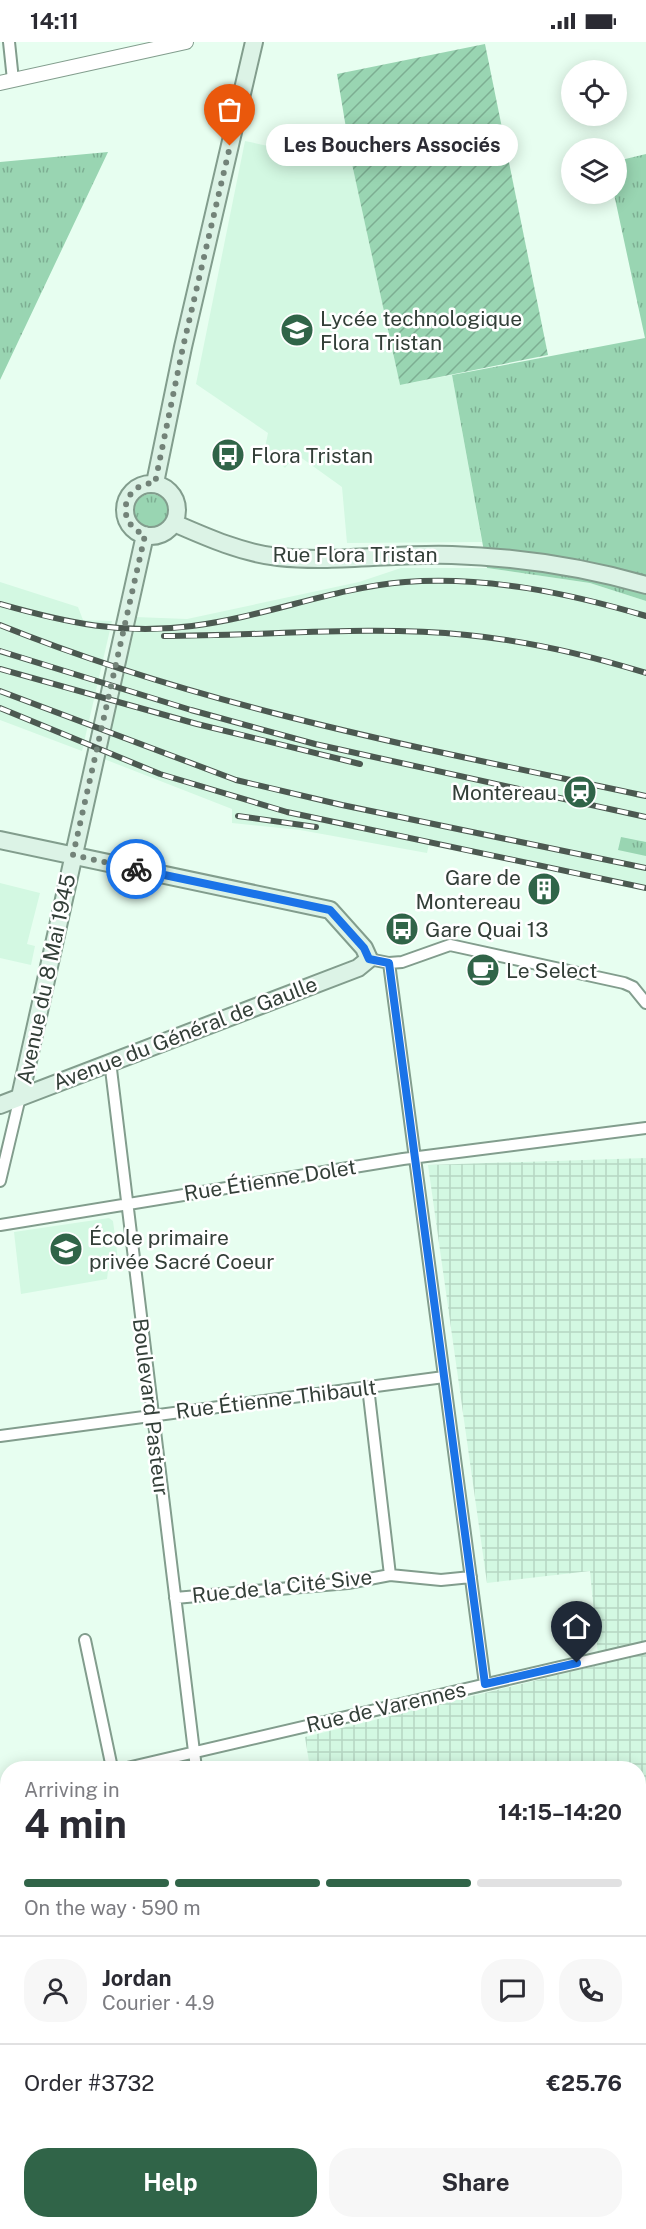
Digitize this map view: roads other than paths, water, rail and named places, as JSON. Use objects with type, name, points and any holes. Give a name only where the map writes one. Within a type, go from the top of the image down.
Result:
[{"type":"main road","points":[[155,483],[183,347],[254,42]]},
{"type":"main road","points":[[155,483],[163,486],[175,498],[177,515],[174,523],[161,534],[145,535],[130,526],[124,509],[130,492],[138,486],[155,483]]},
{"type":"main road","name":"Rue Flora Tristan","points":[[174,523],[235,547],[277,557],[450,554],[505,558],[597,571],[646,585]]},
{"type":"main road","name":"Avenue du 8 Mai 1945","points":[[20,1097],[145,535]]},
{"type":"main road","points":[[0,840],[330,910],[364,948],[369,959]]},
{"type":"main road","name":"Avenue du Général de Gaulle","points":[[0,1104],[110,1060],[358,968],[369,959]]},
{"type":"street","points":[[9,42],[7,81],[186,42]]},
{"type":"street","points":[[369,959],[389,963],[450,945],[624,983],[633,987],[646,1003]]},
{"type":"street","points":[[389,963],[485,1684]]},
{"type":"street","name":"Boulevard Pasteur","points":[[110,1060],[194,1752]]},
{"type":"street","points":[[0,1180],[20,1097]]},
{"type":"street","name":"Rue Étienne Dolet","points":[[0,1225],[415,1157],[646,1128]]},
{"type":"street","name":"Rue Étienne Thibault","points":[[0,1437],[444,1377]]},
{"type":"street","name":"Rue de la Cité Sive","points":[[368,1387],[390,1575]]},
{"type":"street","name":"Rue de la Cité Sive","points":[[175,1598],[191,1594],[348,1582],[390,1575],[441,1580],[471,1576]]},
{"type":"street","points":[[85,1640],[111,1761]]},
{"type":"street","name":"Rue de Varennes","points":[[156,1761],[646,1647]]},
{"type":"street","points":[[194,1752],[195,1761]]},
{"type":"railway","points":[[0,604],[48,617],[95,626],[166,628],[219,622],[378,585],[436,581],[527,588],[587,600],[646,616]]},
{"type":"railway","points":[[0,625],[78,655],[238,704],[400,743],[646,796]]},
{"type":"railway","points":[[164,636],[354,631],[430,632],[513,641],[558,649],[646,673]]},
{"type":"railway","points":[[0,651],[191,710],[315,744],[646,817]]},
{"type":"railway","points":[[0,669],[197,724],[360,764]]},
{"type":"railway","points":[[0,691],[236,780],[342,805],[646,868]]},
{"type":"railway","points":[[0,708],[160,774],[287,812],[646,888]]},
{"type":"railway","points":[[238,816],[316,827]]},
{"type":"place","name":"Les Bouchers Associés","points":[[230,146]]},
{"type":"place","name":"Lycée technologique Flora Tristan","points":[[297,330]]},
{"type":"place","name":"Flora Tristan","points":[[228,455]]},
{"type":"place","name":"Montereau","points":[[580,792]]},
{"type":"place","name":"Gare de Montereau","points":[[544,889]]},
{"type":"place","name":"Gare Quai 13","points":[[402,929]]},
{"type":"place","name":"Le Select","points":[[483,970]]},
{"type":"place","name":"École primaire privée Sacré Coeur","points":[[66,1249]]}]
